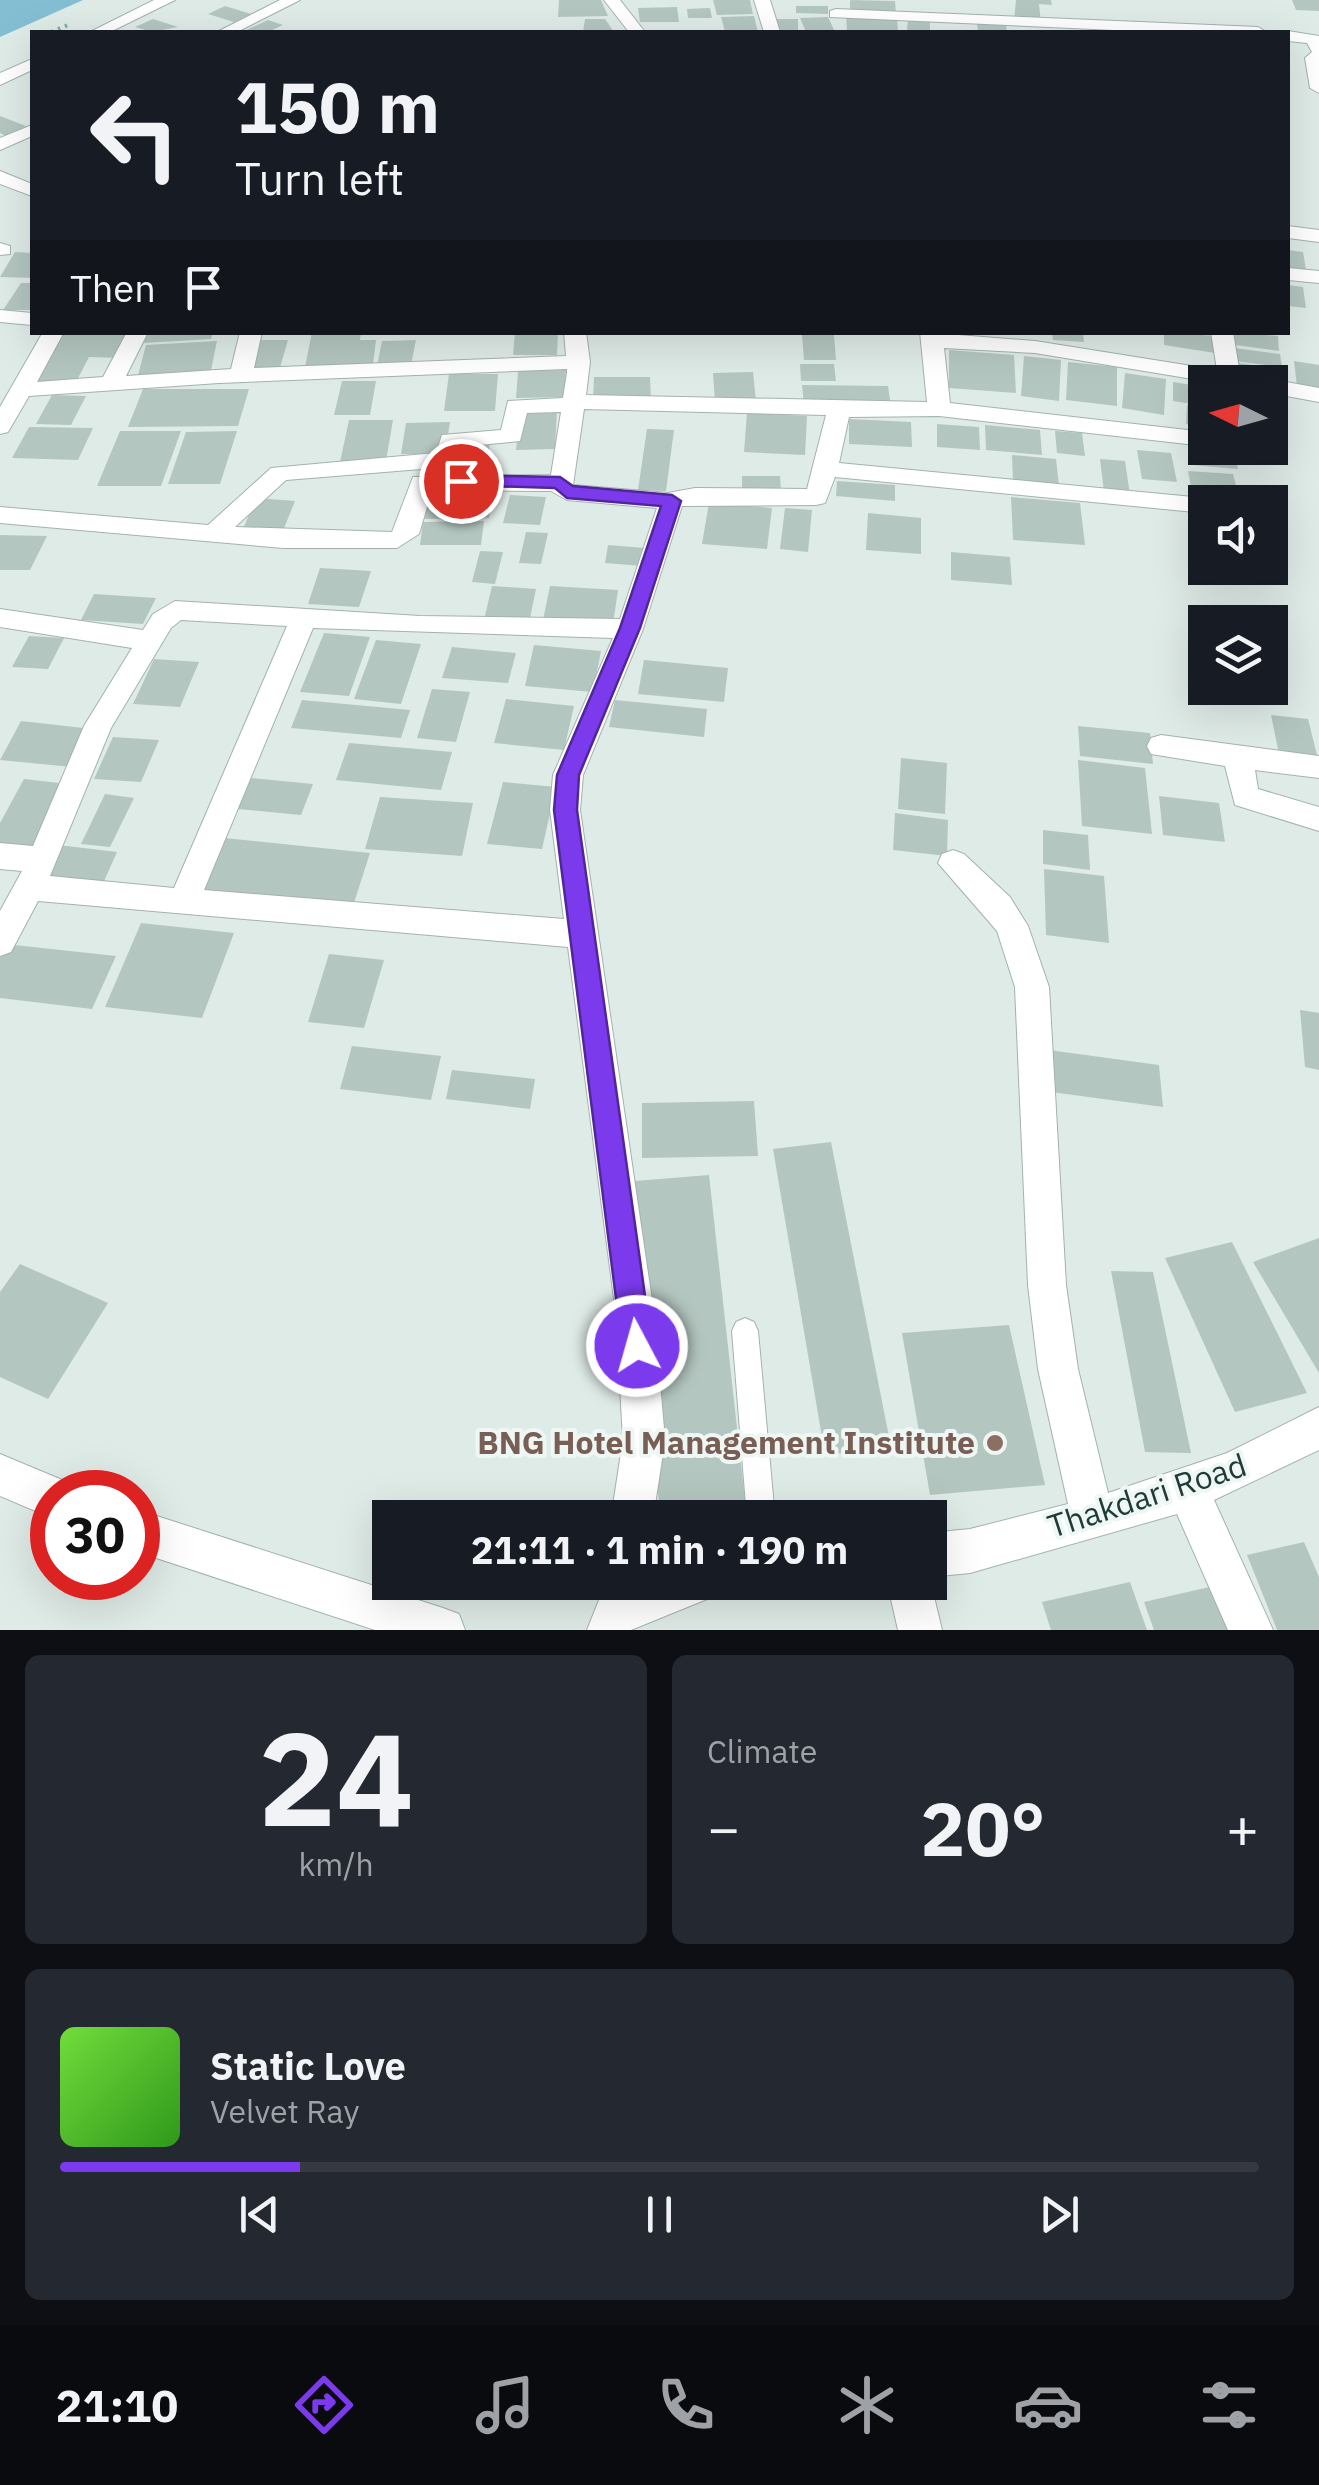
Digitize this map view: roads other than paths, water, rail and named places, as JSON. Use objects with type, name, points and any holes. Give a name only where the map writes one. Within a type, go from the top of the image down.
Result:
[{"type":"street","points":[[102,30],[167,0]]},
{"type":"street","points":[[233,30],[292,0]]},
{"type":"street","points":[[612,0],[635,30]]},
{"type":"street","points":[[762,0],[771,30]]},
{"type":"street","points":[[837,7],[1224,30]]},
{"type":"street","points":[[1290,36],[1314,39],[1319,53],[1313,58],[1319,88]]},
{"type":"street","points":[[0,80],[30,65]]},
{"type":"street","points":[[0,145],[30,131]]},
{"type":"street","points":[[0,177],[30,189]]},
{"type":"street","points":[[1290,232],[1319,236]]},
{"type":"street","points":[[1290,274],[1319,277]]},
{"type":"street","points":[[0,316],[30,319]]},
{"type":"street","points":[[0,427],[52,335]]},
{"type":"street","points":[[111,384],[136,335]]},
{"type":"street","points":[[241,375],[250,335]]},
{"type":"street","points":[[1223,335],[1234,365]]},
{"type":"street","points":[[939,409],[932,336],[1035,346],[1188,372]]},
{"type":"street","points":[[21,390],[577,347],[574,404],[560,482],[567,492],[671,500],[695,496],[816,496],[842,409]]},
{"type":"street","points":[[1288,389],[1319,395]]},
{"type":"street","points":[[213,534],[279,473],[446,460],[450,440],[512,436],[516,406],[939,409],[1188,437]]},
{"type":"street","points":[[826,469],[1188,503]]},
{"type":"street","points":[[0,515],[283,540],[396,540],[407,534],[422,482],[560,482]]},
{"type":"street","points":[[635,1500],[644,1440],[634,1314],[566,810],[568,775],[630,628],[671,500]]},
{"type":"street","points":[[0,942],[36,873],[98,726],[149,641],[175,610],[420,625],[630,628]]},
{"type":"street","points":[[184,902],[304,616]]},
{"type":"street","points":[[0,618],[149,641]]},
{"type":"street","points":[[1161,746],[1319,768]]},
{"type":"street","points":[[1238,757],[1245,797],[1319,819]]},
{"type":"street","points":[[0,856],[36,873],[184,902],[580,934]]},
{"type":"street","points":[[953,862],[999,906],[1012,926],[1032,987],[1047,1285],[1058,1369],[1092,1517]]},
{"type":"street","name":"Thakdari Road","points":[[950,1553],[1092,1517],[1188,1487],[1288,1447],[1319,1427]]},
{"type":"street","points":[[0,1475],[30,1488]]},
{"type":"street","points":[[1188,1487],[1252,1630]]},
{"type":"street","points":[[160,1538],[442,1630]]},
{"type":"street","points":[[616,1608],[641,1600]]},
{"type":"street","points":[[913,1600],[920,1630]]},
{"type":"lane","points":[[745,1331],[759,1500]]},
{"type":"water","points":[[0,0],[83,0],[0,37]]},
{"type":"place","name":"BNG Hotel Management Institute","points":[[995,1443]]}]
